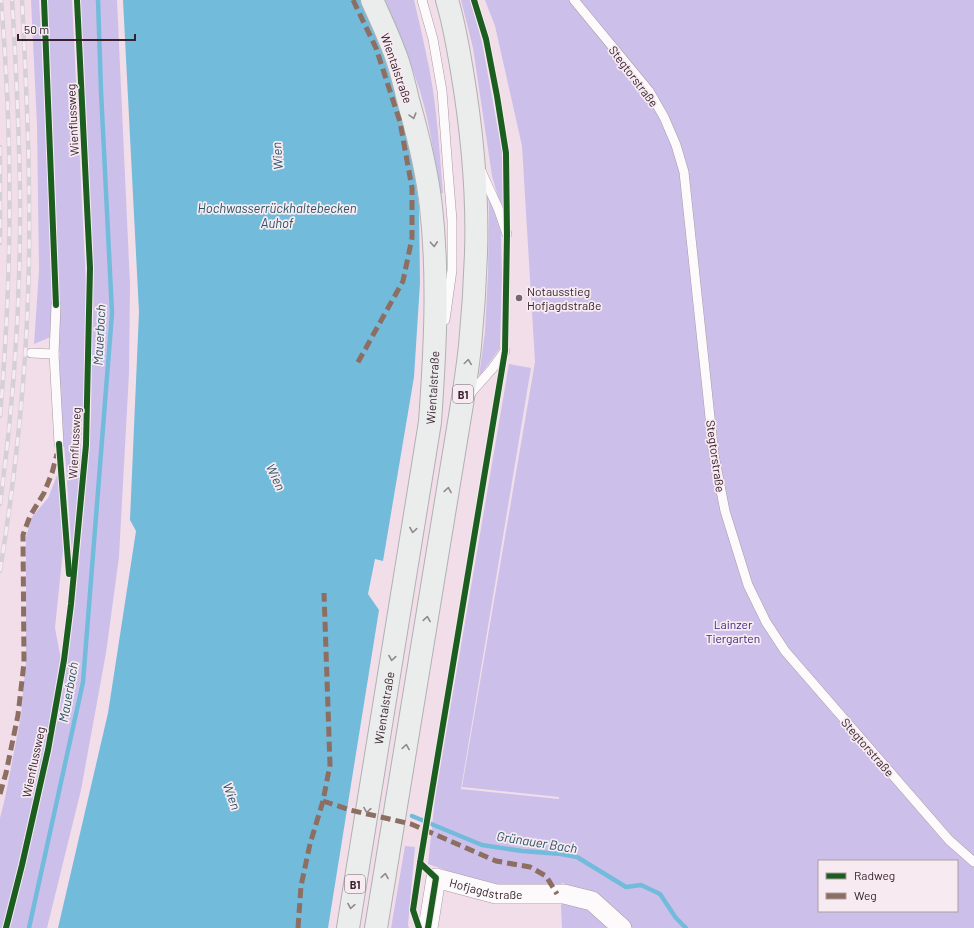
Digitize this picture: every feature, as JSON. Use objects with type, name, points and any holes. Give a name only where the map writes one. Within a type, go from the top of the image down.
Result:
[{"type":"main road","name":"Wientalstraße","points":[[348,928],[430,422],[436,291],[435,244],[431,206],[416,126],[398,62],[372,0]]},
{"type":"main road","name":"B1","points":[[376,928],[462,404],[470,340],[476,259],[476,199],[473,152],[457,42],[447,0]]},
{"type":"street","name":"Hofjagdstraße","points":[[428,928],[436,878],[496,894],[564,894],[592,901],[622,928]]},
{"type":"lane","points":[[422,0],[433,39],[442,91],[452,220],[452,270],[430,422]]},
{"type":"lane","name":"Stegtorstraße","points":[[574,0],[649,91],[664,117],[676,145],[684,172],[714,455],[725,511],[748,585],[766,622],[785,651],[949,840],[974,862]]},
{"type":"lane","points":[[473,152],[498,208],[506,234]]},
{"type":"lane","points":[[56,305],[54,354],[59,444]]},
{"type":"lane","points":[[462,404],[492,369],[505,351]]},
{"type":"lane","points":[[31,353],[54,354]]},
{"type":"green space","points":[[31,0],[39,0],[49,181],[53,336],[34,344],[39,271],[37,125]]},
{"type":"green space","points":[[46,0],[72,0],[86,284],[85,370],[79,485],[72,557],[60,405],[55,177]]},
{"type":"green space","points":[[80,0],[117,0],[130,285],[129,373],[119,557],[106,653],[81,790],[47,928],[9,928],[42,793],[64,677],[74,608],[91,416],[92,322],[90,218]]},
{"type":"green space","points":[[385,0],[414,0],[433,90],[438,129],[443,193],[439,194],[432,142],[420,91],[404,45]]},
{"type":"green space","points":[[461,0],[470,0],[482,42],[502,152],[504,217],[492,176],[473,48]]},
{"type":"green space","name":"Lainzer Tiergarten","points":[[485,0],[974,0],[974,928],[562,928],[561,906],[564,883],[546,888],[494,887],[428,864],[435,798],[509,364],[531,368],[461,789],[559,799],[559,797],[462,787],[535,362],[522,146],[495,26]]},
{"type":"green space","points":[[488,194],[501,233],[502,277],[500,348],[479,376],[485,332],[488,273]]},
{"type":"green space","points":[[58,473],[63,550],[55,628],[61,660],[43,757],[21,858],[3,928],[0,928],[0,818],[21,716],[26,660],[26,537],[32,517],[48,498]]},
{"type":"green space","points":[[405,846],[415,847],[408,925],[409,928],[391,928]]},
{"type":"water","name":"Hochwasserrückhaltebecken Auhof","points":[[123,0],[362,0],[372,20],[409,136],[419,206],[420,283],[414,377],[383,561],[375,559],[368,594],[379,610],[328,928],[58,928],[108,713],[136,531],[130,520],[139,312]]},
{"type":"waterway","name":"Mauerbach","points":[[29,928],[83,682],[112,313],[98,0]]},
{"type":"waterway","name":"Grünauer Bach","points":[[412,816],[482,845],[577,857],[626,887],[641,885],[660,894],[676,918],[686,928]]},
{"type":"railway","points":[[0,416],[7,312],[10,208],[8,104],[1,0]]},
{"type":"railway","points":[[0,504],[16,349],[20,232],[19,145],[12,0]]},
{"type":"railway","points":[[0,571],[19,430],[25,360],[27,313],[29,172],[22,0]]},
{"type":"railway","points":[[0,147],[0,243]]},
{"type":"marked path","points":[[353,0],[376,48],[400,122],[412,188],[412,238],[403,281],[357,364]]},
{"type":"marked path","points":[[0,794],[18,715],[24,663],[23,535],[30,516],[44,493],[52,473],[57,454]]},
{"type":"marked path","points":[[298,928],[301,886],[310,844],[323,801],[330,765],[324,593]]},
{"type":"marked path","points":[[323,801],[350,810],[411,824],[496,861],[530,867],[546,876],[557,894]]},
{"type":"cycle path","points":[[44,0],[56,305]]},
{"type":"cycle path","name":"Wienflussweg","points":[[6,928],[48,750],[64,660],[71,604],[86,445],[90,268],[77,0]]},
{"type":"cycle path","points":[[428,928],[436,878],[420,863],[505,351],[507,234],[506,153],[486,39],[474,0]]},
{"type":"cycle path","name":"Wienflussweg","points":[[59,444],[69,574]]},
{"type":"cycle path","points":[[419,928],[413,910],[420,863]]},
{"type":"place","name":"Notausstieg Hofjagdstraße","points":[[519,298]]},
{"type":"water label","name":"Wien","points":[[277,156]]},
{"type":"water label","name":"Wien","points":[[276,477]]},
{"type":"water label","name":"Wien","points":[[232,796]]}]
